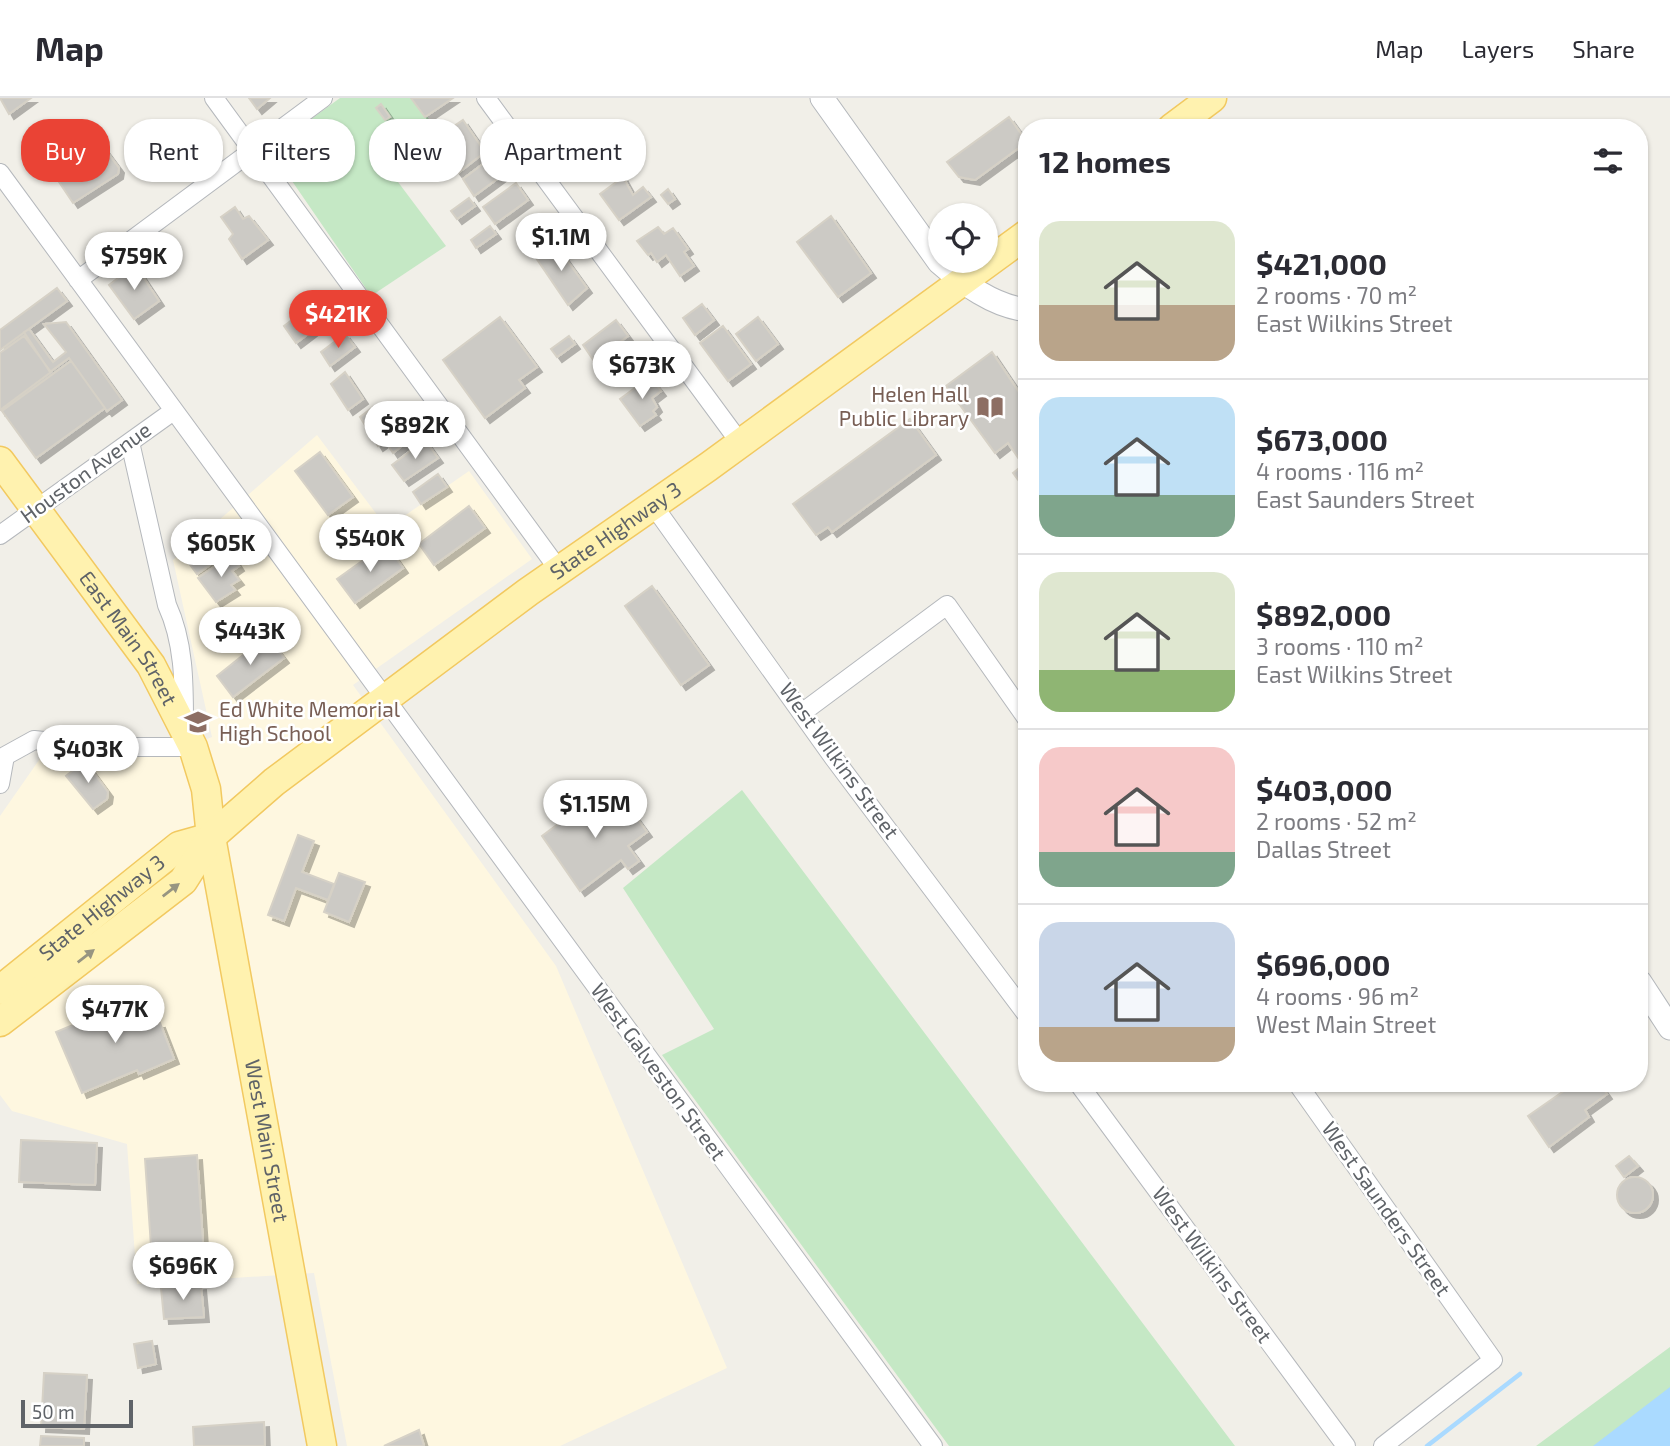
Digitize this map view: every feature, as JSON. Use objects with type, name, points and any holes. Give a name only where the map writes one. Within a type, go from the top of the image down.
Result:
[{"type":"main road","points":[[1184,119],[1212,98]]},
{"type":"main road","name":"State Highway 3","points":[[0,1023],[183,881],[211,837],[274,782],[559,570],[741,444],[1018,241]]},
{"type":"main road","name":"East Main Street","points":[[0,461],[152,665],[188,736],[206,789],[211,837]]},
{"type":"main road","name":"State Highway 3","points":[[0,990],[179,846],[211,837]]},
{"type":"main road","name":"West Main Street","points":[[211,837],[322,1446]]},
{"type":"street","points":[[214,98],[237,131]]},
{"type":"street","points":[[294,119],[323,98]]},
{"type":"street","points":[[486,98],[741,444]]},
{"type":"street","points":[[822,98],[939,262],[961,282],[990,299],[1018,307]]},
{"type":"street","points":[[78,280],[237,161]]},
{"type":"street","name":"West Galveston Street","points":[[0,173],[172,412],[385,697],[933,1446]]},
{"type":"street","points":[[274,182],[559,570]]},
{"type":"street","name":"Houston Avenue","points":[[0,535],[172,412]]},
{"type":"street","points":[[0,784],[5,756],[34,740],[106,747],[188,736],[184,678],[176,624],[167,605],[130,442]]},
{"type":"street","name":"West Wilkins Street","points":[[653,505],[833,757],[1018,1003]]},
{"type":"street","points":[[803,712],[947,606],[1018,706]]},
{"type":"street","points":[[1648,994],[1670,1028]]},
{"type":"street","name":"West Wilkins Street","points":[[1085,1092],[1346,1446]]},
{"type":"street","name":"West Saunders Street","points":[[1303,1092],[1493,1360],[1382,1446]]},
{"type":"shaded area","points":[[317,435],[387,528],[469,471],[532,559],[353,685],[556,966],[727,1368],[560,1446],[347,1446],[314,1273],[137,1284],[127,1144],[12,1111],[0,1095],[0,816],[46,750],[166,755],[212,737],[173,560]]},
{"type":"green space","points":[[340,98],[414,98],[429,119],[369,119],[369,182],[398,182],[446,246],[371,296],[293,182],[355,182],[355,119],[311,119]]},
{"type":"green space","points":[[742,790],[1235,1446],[949,1446],[662,1055],[714,1029],[623,888]]},
{"type":"green space","points":[[1670,1347],[1670,1446],[1536,1446]]},
{"type":"water","points":[[1670,1387],[1670,1446],[1593,1446]]},
{"type":"building","points":[[0,98],[31,98],[9,114]]},
{"type":"building","points":[[249,98],[270,98],[257,109]]},
{"type":"building","points":[[411,98],[453,98],[425,117]]},
{"type":"building","points":[[381,104],[390,117],[384,119],[376,108]]},
{"type":"building","points":[[1009,117],[1018,130],[1018,149],[975,180],[959,177],[947,162]]},
{"type":"building","points":[[466,124],[480,145],[480,156],[466,167]]},
{"type":"building","points":[[110,156],[119,168],[118,174],[110,179]]},
{"type":"building","points":[[480,166],[480,182],[493,182],[474,196],[465,182],[466,177]]},
{"type":"building","points":[[59,182],[106,182],[73,203]]},
{"type":"building","points":[[616,182],[626,182],[633,195],[643,187],[651,197],[619,220],[600,194]]},
{"type":"building","points":[[516,183],[528,200],[495,224],[483,207]]},
{"type":"building","points":[[668,189],[675,199],[668,204],[661,195]]},
{"type":"building","points":[[469,198],[475,206],[457,219],[451,211]]},
{"type":"building","points":[[235,207],[243,219],[249,216],[268,240],[242,259],[229,239],[233,234],[221,217]]},
{"type":"building","points":[[831,216],[871,273],[838,297],[797,242]]},
{"type":"building","points":[[490,226],[496,234],[476,248],[471,240]]},
{"type":"building","points":[[658,227],[664,234],[673,228],[688,249],[684,252],[694,266],[680,276],[666,255],[657,262],[637,241]]},
{"type":"building","points":[[553,241],[587,288],[568,305],[534,255]]},
{"type":"building","points":[[135,265],[159,301],[134,319],[109,285]]},
{"type":"building","points":[[57,288],[67,301],[0,350],[0,330]]},
{"type":"building","points":[[316,302],[329,318],[296,343],[284,326]]},
{"type":"building","points":[[702,304],[714,320],[695,335],[683,318]]},
{"type":"building","points":[[500,317],[537,367],[519,380],[525,388],[485,418],[443,360]]},
{"type":"building","points":[[758,317],[778,344],[756,361],[736,334]]},
{"type":"building","points":[[616,320],[628,336],[594,361],[583,345]]},
{"type":"building","points":[[66,322],[122,400],[107,411],[69,358],[50,372],[24,332],[29,329],[53,362],[66,352],[44,324]]},
{"type":"building","points":[[723,326],[751,364],[728,381],[700,343]]},
{"type":"building","points":[[345,334],[355,347],[330,366],[321,352]]},
{"type":"building","points":[[24,336],[51,372],[0,410],[0,353]]},
{"type":"building","points":[[569,336],[575,344],[557,357],[551,349]]},
{"type":"building","points":[[992,352],[1018,391],[1018,458],[1008,443],[995,453],[946,386]]},
{"type":"building","points":[[71,361],[105,408],[36,458],[2,411]]},
{"type":"building","points":[[345,372],[363,399],[348,410],[331,384]]},
{"type":"building","points":[[650,377],[661,391],[652,398],[657,407],[653,411],[656,415],[640,426],[620,399]]},
{"type":"building","points":[[373,407],[389,429],[398,423],[409,440],[393,453],[385,441],[378,446],[360,417]]},
{"type":"building","points":[[910,419],[936,455],[832,532],[828,527],[816,535],[793,504]]},
{"type":"building","points":[[425,440],[438,458],[404,481],[392,465]]},
{"type":"building","points":[[320,452],[353,497],[328,515],[295,471]]},
{"type":"building","points":[[438,474],[447,487],[421,504],[413,492]]},
{"type":"building","points":[[469,506],[485,528],[434,565],[419,544]]},
{"type":"building","points":[[217,540],[226,553],[197,574],[188,562]]},
{"type":"building","points":[[386,544],[403,568],[355,603],[337,579]]},
{"type":"building","points":[[232,555],[239,566],[232,571],[239,580],[231,585],[235,590],[216,602],[198,578]]},
{"type":"building","points":[[652,586],[709,665],[681,685],[625,606]]},
{"type":"building","points":[[267,636],[284,658],[233,697],[217,676]]},
{"type":"building","points":[[85,761],[108,792],[107,799],[93,809],[66,776]]},
{"type":"building","points":[[620,795],[647,832],[628,846],[639,861],[628,869],[621,860],[580,891],[542,836],[593,798],[601,810]]},
{"type":"building","points":[[298,835],[314,841],[302,872],[334,884],[328,900],[296,888],[284,921],[268,915]]},
{"type":"building","points":[[339,873],[365,882],[349,922],[324,912]]},
{"type":"building","points":[[143,996],[155,1024],[160,1023],[174,1059],[139,1074],[137,1070],[82,1093],[56,1032]]},
{"type":"building","points":[[1562,1092],[1607,1094],[1585,1110],[1589,1117],[1549,1147],[1528,1116]]},
{"type":"building","points":[[21,1140],[97,1143],[95,1185],[19,1182]]},
{"type":"building","points":[[197,1155],[205,1271],[153,1275],[145,1159]]},
{"type":"building","points":[[1629,1156],[1638,1166],[1624,1177],[1616,1166]]},
{"type":"building","points":[[1635,1177],[1648,1182],[1653,1195],[1648,1208],[1635,1213],[1622,1208],[1617,1195],[1622,1182]]},
{"type":"building","points":[[201,1285],[204,1317],[164,1319],[161,1288]]},
{"type":"building","points":[[152,1341],[156,1364],[138,1368],[134,1344]]},
{"type":"building","points":[[44,1373],[87,1375],[84,1429],[41,1427]]},
{"type":"building","points":[[264,1422],[265,1446],[194,1446],[193,1427]]},
{"type":"building","points":[[419,1430],[424,1446],[384,1446]]},
{"type":"building","points":[[41,1436],[84,1438],[84,1446],[40,1446]]},
{"type":"waterway","points":[[1427,1446],[1520,1374]]},
{"type":"place","name":"Helen Hall Public Library","points":[[990,407]]},
{"type":"place","name":"Ed White Memorial High School","points":[[198,722]]}]
